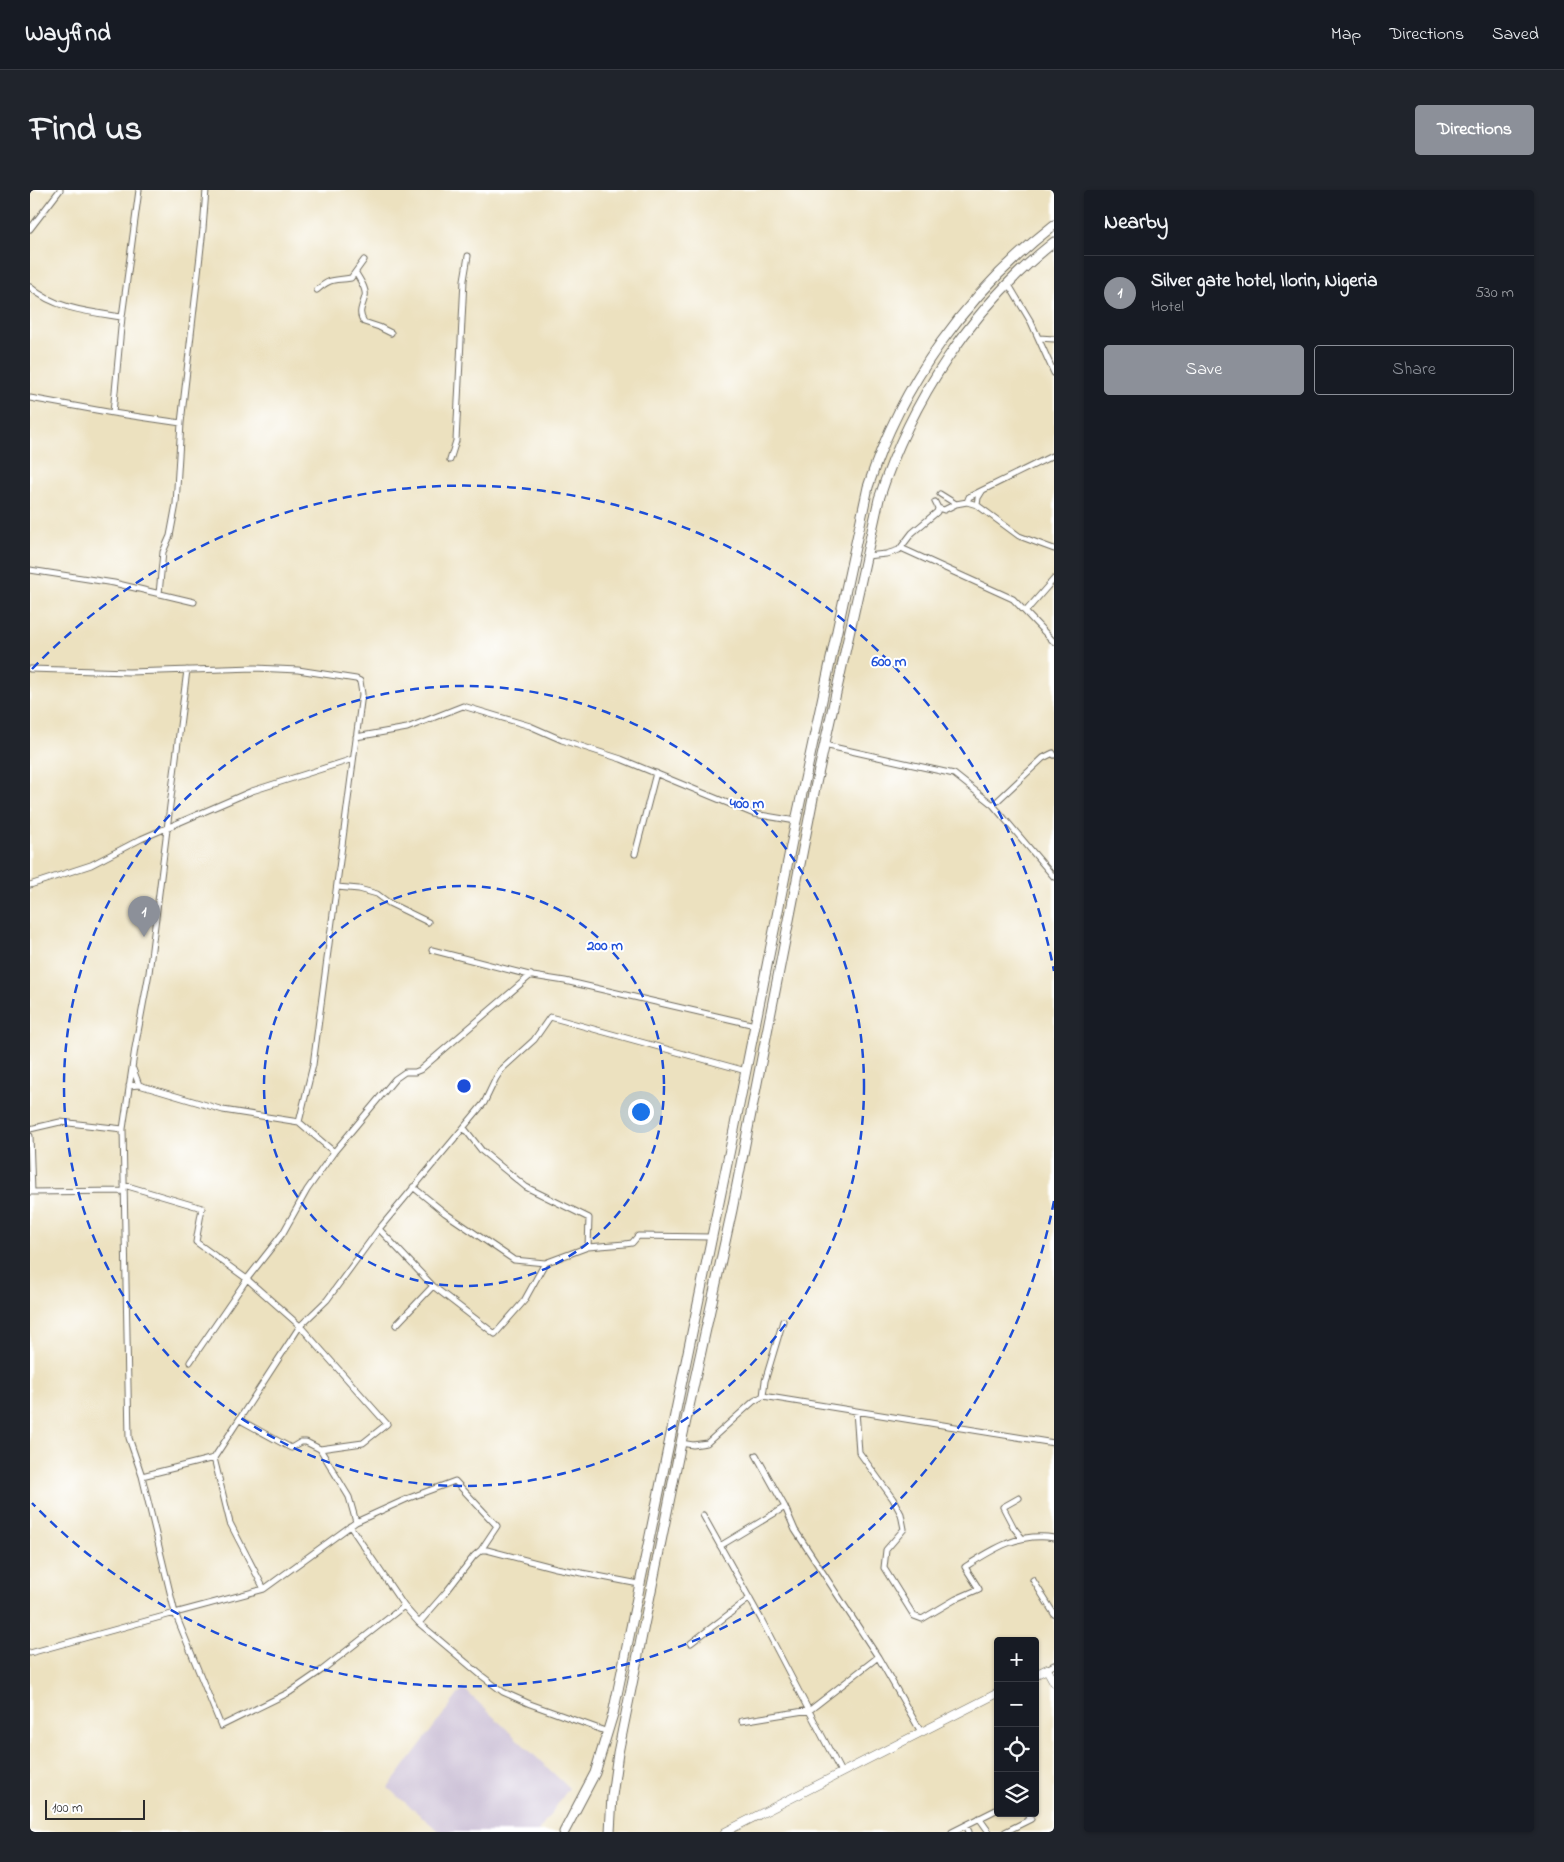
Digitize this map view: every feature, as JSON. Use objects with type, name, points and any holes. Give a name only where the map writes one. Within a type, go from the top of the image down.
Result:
[{"type":"main road","points":[[564,1832],[595,1773],[608,1732],[756,1025],[796,821],[859,522],[875,462],[900,408],[917,378],[958,319],[1008,264],[1054,225]]},
{"type":"main road","points":[[610,1832],[612,1796],[618,1753],[681,1443],[732,1210],[824,745],[879,499],[889,470],[915,412],[949,357],[989,304],[1054,242]]},
{"type":"street","points":[[30,228],[60,190]]},
{"type":"street","points":[[113,413],[122,317],[139,190]]},
{"type":"street","points":[[159,594],[163,552],[170,536],[176,504],[182,423],[206,190]]},
{"type":"street","points":[[450,460],[456,441],[464,280],[468,256]]},
{"type":"street","points":[[318,290],[325,282],[351,278],[364,260]]},
{"type":"street","points":[[356,273],[365,290],[360,308],[360,317],[364,322],[391,332]]},
{"type":"street","points":[[1009,284],[1039,338],[1054,373]]},
{"type":"street","points":[[30,287],[37,293],[72,309],[122,317]]},
{"type":"street","points":[[1039,338],[1054,339]]},
{"type":"street","points":[[30,398],[182,423]]},
{"type":"street","points":[[968,502],[969,497],[1054,455]]},
{"type":"street","points":[[977,505],[978,498],[983,490]]},
{"type":"street","points":[[940,494],[956,504]]},
{"type":"street","points":[[866,556],[886,554],[901,548],[912,533],[937,512],[937,505],[944,510],[956,504],[978,498]]},
{"type":"street","points":[[968,502],[977,505],[1019,536],[1054,549]]},
{"type":"street","points":[[901,548],[1012,599],[1054,642]]},
{"type":"street","points":[[30,570],[114,583],[194,602]]},
{"type":"street","points":[[1026,612],[1054,579]]},
{"type":"street","points":[[30,669],[130,672],[255,668],[298,670],[360,681],[362,686],[338,887],[326,960],[313,1064],[299,1122]]},
{"type":"street","points":[[187,670],[149,973],[123,1129],[130,1438],[142,1476],[176,1613],[221,1726],[290,1692],[322,1670],[404,1606]]},
{"type":"street","points":[[356,737],[407,728],[463,706],[530,726],[562,740],[621,759],[754,814],[796,821]]},
{"type":"street","points":[[824,745],[954,774],[993,805],[1054,877]]},
{"type":"street","points":[[993,805],[1043,758],[1053,753],[1054,755]]},
{"type":"street","points":[[30,885],[91,865],[141,839],[252,791],[353,759]]},
{"type":"street","points":[[634,854],[656,773]]},
{"type":"street","points":[[338,887],[358,889],[377,894],[389,903],[428,922]]},
{"type":"street","points":[[432,950],[531,975],[756,1025]]},
{"type":"street","points":[[190,1362],[247,1279],[283,1233],[307,1190],[334,1152],[396,1079],[405,1072],[420,1070],[531,975]]},
{"type":"street","points":[[142,1476],[214,1458],[300,1326],[327,1300],[379,1229],[484,1103],[502,1069],[534,1040],[550,1018],[746,1071]]},
{"type":"street","points":[[132,1067],[139,1085]]},
{"type":"street","points":[[129,1086],[139,1085],[223,1110],[299,1122],[334,1152]]},
{"type":"street","points":[[30,1130],[60,1122],[123,1129]]},
{"type":"street","points":[[464,1128],[482,1151],[526,1187],[589,1218],[588,1247]]},
{"type":"street","points":[[30,1136],[31,1192],[124,1188],[202,1208],[196,1242],[247,1279],[300,1326],[387,1424],[363,1443],[320,1449]]},
{"type":"street","points":[[413,1187],[445,1213],[514,1260],[545,1263],[588,1247],[632,1243],[638,1236],[712,1237]]},
{"type":"street","points":[[379,1229],[433,1286],[495,1334],[524,1302],[545,1263]]},
{"type":"street","points":[[396,1325],[433,1286]]},
{"type":"street","points":[[763,1396],[783,1321]]},
{"type":"street","points":[[681,1443],[693,1446],[707,1443],[754,1401],[763,1396],[1054,1443]]},
{"type":"street","points":[[856,1411],[859,1452],[893,1498],[901,1514],[904,1529],[886,1550],[884,1568],[914,1616],[922,1619],[979,1588],[965,1567],[999,1546],[1022,1538],[1054,1538]]},
{"type":"street","points":[[240,1420],[291,1448],[301,1442],[306,1442],[320,1449],[349,1498],[356,1522]]},
{"type":"street","points":[[756,1455],[785,1507],[794,1530],[878,1657],[922,1732]]},
{"type":"street","points":[[214,1458],[230,1523],[264,1589]]},
{"type":"street","points":[[30,1653],[264,1589],[356,1522],[409,1498],[455,1481],[497,1526],[481,1550],[419,1622]]},
{"type":"street","points":[[1019,1498],[1004,1507],[1014,1528],[1022,1538]]},
{"type":"street","points":[[720,1546],[785,1507]]},
{"type":"street","points":[[703,1514],[750,1598],[842,1772]]},
{"type":"street","points":[[350,1526],[404,1606],[419,1622],[503,1692],[530,1704],[608,1732]]},
{"type":"street","points":[[481,1550],[556,1568],[640,1584]]},
{"type":"street","points":[[1033,1580],[1054,1614]]},
{"type":"street","points":[[691,1643],[750,1598]]},
{"type":"street","points":[[742,1721],[810,1710],[878,1657]]},
{"type":"street","points":[[1039,1673],[1051,1667],[1054,1682]]},
{"type":"street","points":[[724,1832],[994,1695]]},
{"type":"street","points":[[952,1832],[994,1811]]},
{"type":"street","points":[[1005,1832],[1031,1819],[1030,1817]]},
{"type":"street","points":[[979,1818],[989,1832]]},
{"type":"street","points":[[966,1825],[969,1832]]},
{"type":"shaded area","points":[[463,1688],[569,1788],[538,1832],[440,1832],[388,1788]]},
{"type":"place","name":"Silver gate hotel, Ilorin, Nigeria","points":[[144,937]]}]
